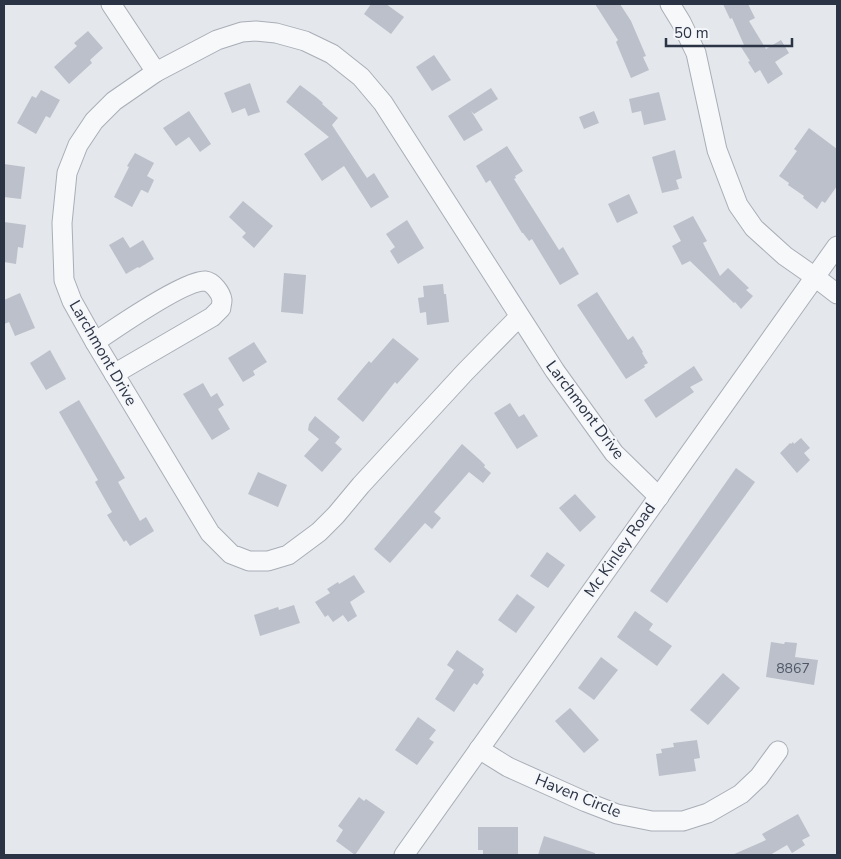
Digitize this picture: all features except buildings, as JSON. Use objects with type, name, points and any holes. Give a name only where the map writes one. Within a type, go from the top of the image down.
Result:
[{"type":"street","points":[[110,4],[156,72]]},
{"type":"street","points":[[670,4],[696,53],[716,150],[738,205],[754,228],[785,256],[837,294]]},
{"type":"street","name":"Larchmont Drive","points":[[520,317],[465,372],[336,516],[319,532],[288,554],[268,561],[249,561],[231,554],[210,533],[94,342],[72,301],[64,280],[62,223],[67,173],[78,145],[94,121],[114,100],[156,72],[217,40],[242,32],[276,33],[305,41],[332,54],[361,77],[383,103],[520,317],[554,371],[614,454],[659,497]]},
{"type":"street","name":"Mc Kinley Road","points":[[404,855],[837,246]]},
{"type":"street","points":[[94,342],[165,297],[185,287],[205,281],[214,285],[222,299],[221,308],[212,317],[114,374]]},
{"type":"street","name":"Haven Circle","points":[[479,749],[508,767],[586,802],[617,814],[652,821],[683,821],[708,813],[741,794],[759,777],[778,751]]}]
